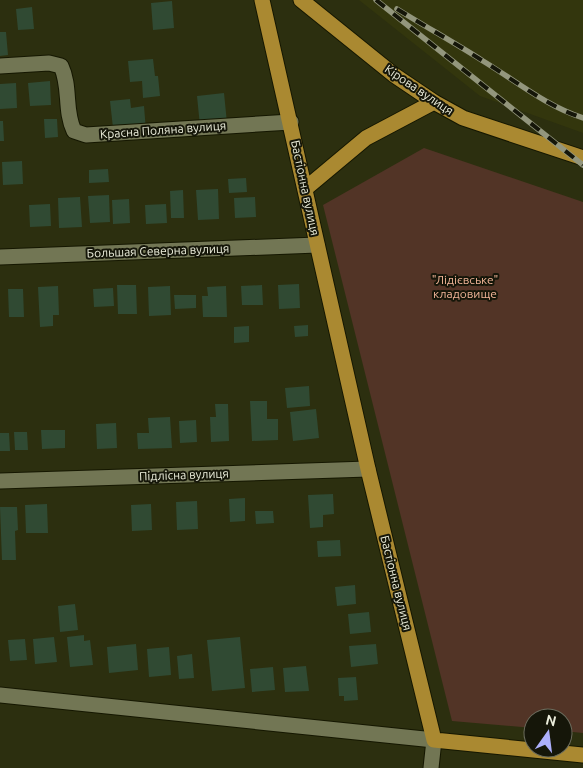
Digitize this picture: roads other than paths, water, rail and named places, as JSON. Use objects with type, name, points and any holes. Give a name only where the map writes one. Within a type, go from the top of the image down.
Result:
[{"type":"main road","name":"Бастіонна вулиця","points":[[262,0],[368,469],[434,740]]},
{"type":"main road","name":"Кірова вулиця","points":[[301,0],[394,75],[434,102],[463,118],[583,158]]},
{"type":"main road","points":[[305,189],[366,138],[434,102]]},
{"type":"main road","points":[[434,740],[583,755]]},
{"type":"street","name":"Красна Поляна вулиця","points":[[0,66],[49,63],[61,66],[65,75],[69,120],[74,131],[86,135],[291,122]]},
{"type":"street","name":"Большая Северна вулиця","points":[[0,257],[317,245]]},
{"type":"street","name":"Підлісна вулиця","points":[[0,481],[368,469]]},
{"type":"street","points":[[0,695],[434,740],[431,768]]},
{"type":"railway","points":[[376,0],[583,165]]},
{"type":"railway","points":[[397,9],[544,100],[583,118]]},
{"type":"park label","name":"\"Лідієвське\" кладовище","points":[[465,287]]}]
